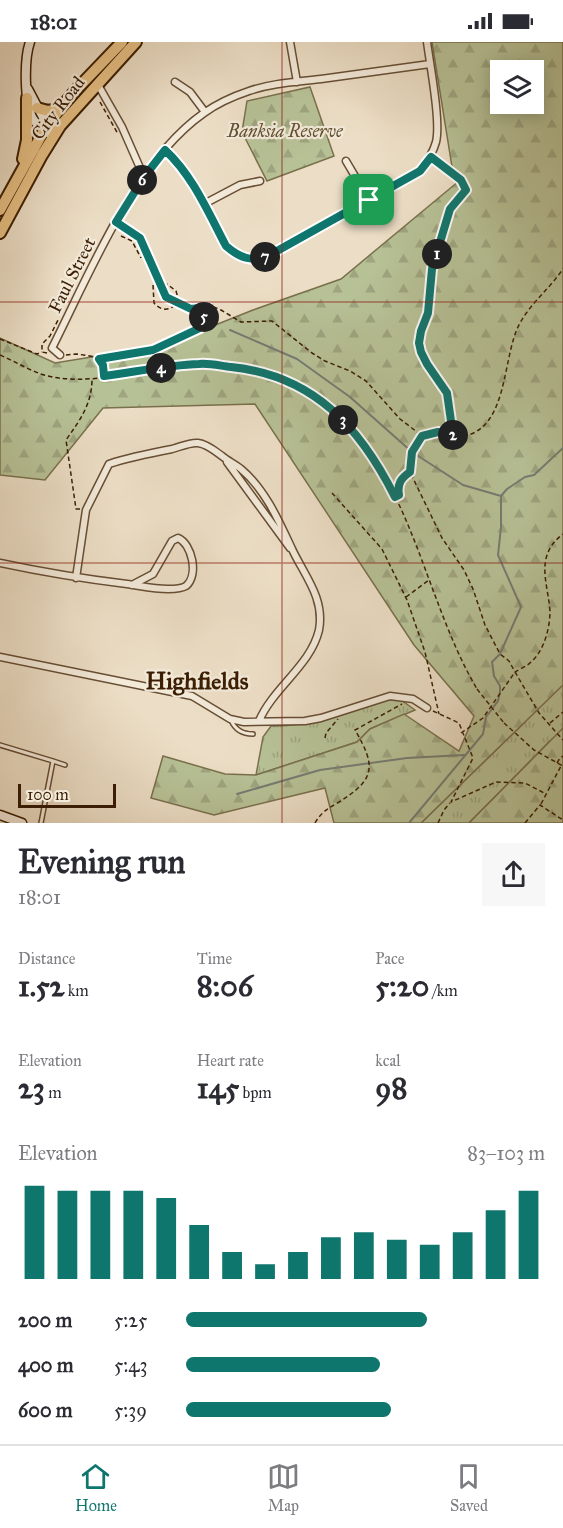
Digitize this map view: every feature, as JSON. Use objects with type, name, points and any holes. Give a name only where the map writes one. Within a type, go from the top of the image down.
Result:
[{"type":"highway","name":"City Road","points":[[0,233],[59,109],[122,42]]},
{"type":"highway","name":"City Road","points":[[0,210],[18,177],[50,131],[136,42]]},
{"type":"highway","points":[[18,177],[27,140],[27,94]]},
{"type":"highway","points":[[37,108],[48,111],[59,109]]},
{"type":"main road","points":[[30,42],[26,67],[27,94],[33,119],[50,131]]},
{"type":"main road","points":[[27,94],[33,96],[50,131]]},
{"type":"main road","points":[[0,815],[22,823]]},
{"type":"street","points":[[290,42],[297,82]]},
{"type":"street","points":[[165,150],[188,175],[226,246],[236,254],[256,260],[268,256],[420,171],[431,157],[437,141],[437,126],[427,42]]},
{"type":"street","name":"Faul Street","points":[[62,355],[52,348],[116,222],[144,177],[165,150],[180,133],[205,112],[226,100],[250,91],[297,82],[430,64]]},
{"type":"street","points":[[175,82],[190,92],[205,112]]},
{"type":"street","points":[[97,83],[122,127],[144,177]]},
{"type":"street","points":[[346,161],[369,200]]},
{"type":"street","points":[[204,204],[240,185],[260,181]]},
{"type":"street","points":[[116,222],[140,238],[166,297]]},
{"type":"street","points":[[76,578],[86,510],[110,464],[198,443],[215,451],[225,459],[251,492],[282,540],[292,550],[317,597],[319,630],[307,653],[266,707],[259,721]]},
{"type":"street","points":[[0,563],[76,578],[132,585],[167,589],[184,587],[191,579],[193,572],[191,558],[184,541],[178,538],[170,543],[153,574],[132,585]]},
{"type":"street","points":[[0,657],[192,696],[230,719],[244,722],[305,722],[390,696],[413,699],[427,708]]},
{"type":"lane","points":[[230,719],[235,728],[241,732],[253,734]]},
{"type":"lane","points":[[0,745],[65,765]]},
{"type":"lane","points":[[41,823],[53,761]]},
{"type":"path","points":[[96,96],[121,141]]},
{"type":"path","points":[[431,157],[461,180],[466,190],[450,209],[432,269],[428,313],[419,343],[427,364],[447,393],[452,428],[456,435]]},
{"type":"path","points":[[121,236],[132,241],[144,263]]},
{"type":"path","points":[[563,269],[530,307],[514,334],[493,415],[483,428],[464,437],[438,432],[422,436],[412,452],[410,472],[442,538],[464,570],[485,625],[500,654],[509,661],[539,713],[563,740]]},
{"type":"path","points":[[153,284],[152,300],[157,307],[168,309],[176,302]]},
{"type":"path","points":[[166,297],[191,309],[207,307],[221,310],[241,322],[272,321],[312,353],[366,381],[400,419],[422,436]]},
{"type":"path","points":[[99,359],[153,350],[190,333],[200,328],[207,307]]},
{"type":"path","points":[[42,352],[43,342],[50,336],[61,315]]},
{"type":"path","points":[[0,339],[37,354],[48,353]]},
{"type":"path","points":[[0,355],[42,374],[62,378],[92,378],[201,364],[252,369],[271,374],[313,395],[352,429],[378,463],[395,497],[464,667],[477,689],[504,723],[534,750],[562,766],[540,805],[525,823]]},
{"type":"path","points":[[62,355],[94,356],[103,365],[104,376]]},
{"type":"path","points":[[86,510],[76,508],[66,440],[85,413],[92,390],[92,378]]},
{"type":"path","points":[[395,497],[399,495],[398,487],[402,477],[410,472]]},
{"type":"path","points":[[332,493],[382,549],[406,598],[425,652],[439,714]]},
{"type":"path","points":[[461,733],[483,718],[515,672],[532,662],[545,642],[550,612],[543,576],[545,564],[557,539],[563,534]]},
{"type":"path","points":[[406,598],[430,580]]},
{"type":"path","points":[[315,823],[324,810],[359,789],[369,772],[368,753],[355,730],[413,699]]},
{"type":"path","points":[[427,708],[459,723],[472,758],[438,823]]},
{"type":"path","points":[[549,724],[563,712]]},
{"type":"path","points":[[325,738],[326,733],[338,721],[339,713]]},
{"type":"path","points":[[557,763],[563,756]]},
{"type":"path","points":[[451,802],[496,782],[525,783],[546,794]]},
{"type":"path","points":[[540,805],[563,820]]},
{"type":"green space","points":[[432,42],[563,42],[563,685],[421,823],[334,823],[325,788],[214,815],[151,798],[163,756],[225,774],[256,775],[357,742],[370,729],[404,714],[459,751],[474,716],[414,645],[255,404],[103,408],[45,480],[0,475],[0,338],[55,363],[165,345],[253,310],[341,279],[459,181],[453,173]]},
{"type":"green space","name":"Banksia Reserve","points":[[310,87],[334,156],[267,181],[242,132],[247,101]]},
{"type":"green space","points":[[563,661],[563,748],[550,741],[469,823],[421,823],[525,722]]},
{"type":"green space","points":[[386,700],[401,700],[415,710],[370,729],[357,742],[256,775],[263,737],[271,726],[315,722]]},
{"type":"green space","points":[[563,728],[563,823],[469,823]]},
{"type":"waterway","points":[[230,330],[297,359],[350,397],[412,452],[463,485],[501,496]]},
{"type":"waterway","points":[[409,823],[483,734],[486,717],[498,701],[500,686],[494,676],[492,662],[500,654],[521,607],[498,555],[501,496],[525,477],[534,475],[563,448]]},
{"type":"waterway","points":[[237,794],[320,770],[407,758],[464,755]]},
{"type":"district","name":"Highfields","points":[[197,681]]},
{"type":"route","points":[[165,150],[188,175],[226,246],[245,258],[256,260],[268,256],[369,200],[420,171],[431,157],[461,180],[466,190],[450,209],[432,269],[428,313],[419,343],[427,364],[447,393],[452,428],[456,435],[438,432],[422,436],[412,452],[410,472],[402,477],[398,487],[399,495],[395,497],[378,463],[352,429],[313,395],[291,382],[263,371],[201,364],[104,376],[103,365],[99,359],[153,350],[200,328],[207,307],[191,309],[166,297],[140,238],[116,222],[144,177],[165,150]]}]
